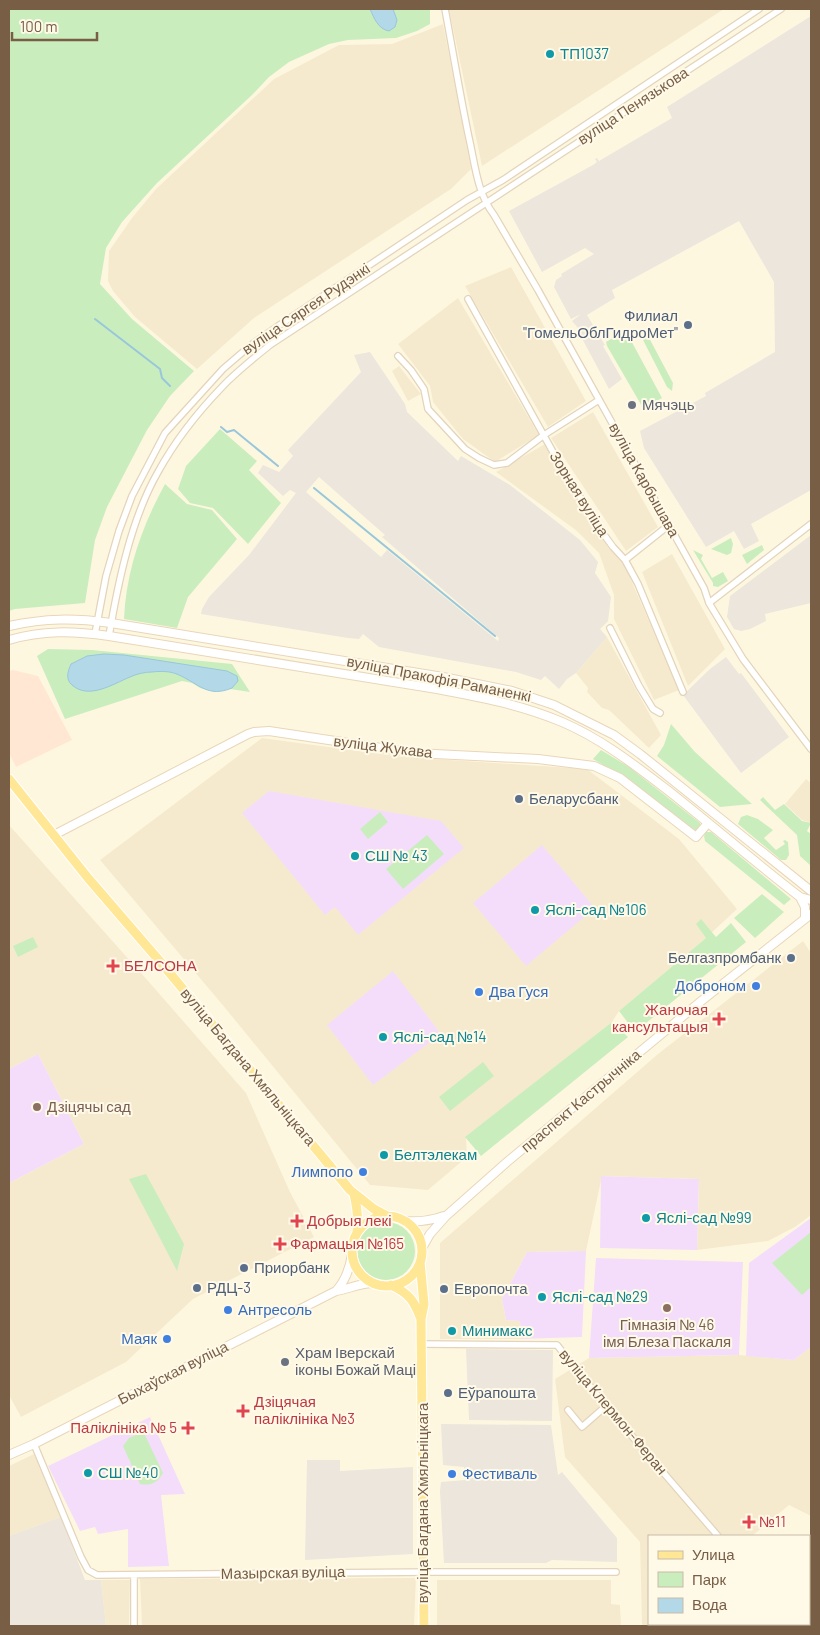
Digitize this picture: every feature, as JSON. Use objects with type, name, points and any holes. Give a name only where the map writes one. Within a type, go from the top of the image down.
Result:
[{"type":"main road","name":"вуліца Багдана Хмяльніцкага","points":[[9,779],[88,878],[354,1193],[374,1210],[387,1216]]},
{"type":"main road","points":[[354,1193],[358,1208],[358,1222],[352,1254],[356,1266],[363,1276],[374,1283],[391,1285],[404,1281],[414,1273],[420,1262],[422,1248],[417,1233],[405,1220],[387,1216],[375,1218],[364,1224],[356,1234]]},
{"type":"main road","name":"вуліца Багдана Хмяльніцкага","points":[[420,1262],[424,1304],[421,1319],[424,1626]]},
{"type":"main road","name":"вуліца Багдана Хмяльніцкага","points":[[391,1285],[412,1298],[421,1319]]},
{"type":"street","name":"вуліца Карбышава","points":[[445,9],[464,112],[481,192],[486,204],[494,214],[538,290],[704,588],[709,603],[743,659],[811,749]]},
{"type":"street","name":"вуліца Пенязькова","points":[[481,192],[503,180],[759,9]]},
{"type":"street","name":"вуліца Пенязькова","points":[[486,204],[781,9]]},
{"type":"street","name":"вуліца Сяргея Рудэнкі","points":[[95,634],[110,561],[132,496],[166,433],[200,393],[223,369],[251,345],[481,192]]},
{"type":"street","name":"вуліца Сяргея Рудэнкі","points":[[109,636],[132,535],[143,504],[177,442],[223,385],[270,345],[486,204]]},
{"type":"street","name":"Зорная вуліца","points":[[468,298],[582,501],[613,547],[625,560],[638,584],[683,692]]},
{"type":"street","points":[[398,356],[411,370],[424,389],[428,409],[465,449],[478,458],[494,465],[507,463],[544,435],[599,400]]},
{"type":"street","points":[[709,603],[811,524]]},
{"type":"street","points":[[625,560],[669,525]]},
{"type":"street","name":"вуліца Пракофія Раманенкі","points":[[9,626],[54,619],[98,621],[304,654],[512,691],[554,705],[614,735],[811,891]]},
{"type":"street","points":[[610,628],[639,686],[653,709],[660,713]]},
{"type":"street","name":"вуліца Пракофія Раманенкі","points":[[9,640],[43,632],[95,634],[302,666],[477,697],[521,707],[563,722],[607,746],[684,803],[800,897],[811,900]]},
{"type":"street","points":[[302,666],[299,665],[297,659],[304,654]]},
{"type":"street","name":"вуліца Жукава","points":[[54,835],[217,749],[248,734],[260,731],[415,753],[538,759],[594,766],[620,778],[696,837],[708,823]]},
{"type":"street","points":[[607,746],[610,747],[615,744],[617,740],[614,735]]},
{"type":"street","points":[[684,803],[684,796],[692,795]]},
{"type":"street","points":[[800,897],[808,916]]},
{"type":"street","name":"праспект Кастрычніка","points":[[422,1248],[430,1234],[446,1216],[651,1042],[808,916]]},
{"type":"street","name":"праспект Кастрычніка","points":[[405,1220],[419,1222],[446,1216]]},
{"type":"street","points":[[336,1291],[346,1278],[352,1254]]},
{"type":"street","name":"Быхаўская вуліца","points":[[9,1455],[336,1291],[364,1283],[374,1283]]},
{"type":"street","name":"вуліца Клермон-Феран","points":[[422,1344],[557,1345],[606,1406],[717,1535]]},
{"type":"street","points":[[568,1410],[582,1427],[606,1406]]},
{"type":"street","name":"Мазырская вуліца","points":[[34,1444],[88,1570],[98,1575],[616,1572]]},
{"type":"street","points":[[134,1575],[134,1626]]},
{"type":"shaded area","points":[[449,9],[724,9],[482,166]]},
{"type":"shaded area","points":[[811,16],[811,490],[751,524],[759,541],[744,549],[734,531],[706,547],[644,448],[640,431],[706,396],[705,393],[775,352],[774,282],[739,221],[612,290],[615,298],[587,315],[622,379],[609,389],[578,331],[579,329],[572,321],[581,314],[571,319],[554,287],[556,280],[562,276],[561,274],[594,254],[585,248],[542,272],[509,211],[593,165],[597,162],[595,159],[597,158],[599,161],[672,118],[667,107]]},
{"type":"shaded area","points":[[443,24],[471,169],[451,189],[254,318],[197,369],[135,317],[113,291],[108,281],[109,251],[132,218],[156,189],[274,79],[339,45],[392,44]]},
{"type":"shaded area","points":[[511,267],[586,401],[548,427],[465,286]]},
{"type":"shaded area","points":[[458,298],[539,435],[495,462],[463,439],[433,402],[430,386],[398,344]]},
{"type":"shaded area","points":[[370,352],[405,404],[407,412],[458,461],[461,456],[510,485],[580,540],[598,562],[595,573],[611,597],[608,621],[600,629],[607,637],[576,673],[567,679],[559,689],[545,676],[541,680],[516,672],[379,647],[363,634],[359,639],[348,638],[201,614],[209,597],[249,555],[296,493],[290,490],[283,496],[258,473],[263,465],[279,472],[293,456],[288,450],[361,372],[354,355]],"holes":[[[319,477],[385,535],[382,537],[499,638],[498,641],[387,550],[381,557],[306,492]]]},
{"type":"shaded area","points":[[399,366],[421,394],[408,401],[392,371]]},
{"type":"shaded area","points":[[593,412],[658,527],[626,551],[551,438]]},
{"type":"shaded area","points":[[545,444],[608,547],[624,564],[679,690],[654,700],[614,619],[614,595],[599,553],[577,531],[496,472]]},
{"type":"shaded area","points":[[811,535],[811,603],[765,614],[766,621],[750,629],[741,631],[734,629],[727,617],[730,596]]},
{"type":"shaded area","points":[[672,554],[725,649],[688,686],[642,572]]},
{"type":"shaded area","points":[[607,637],[661,735],[649,748],[609,710],[602,708],[587,692],[588,688],[576,673]]},
{"type":"shaded area","points":[[726,657],[739,674],[741,673],[789,737],[741,773],[683,695],[710,669]]},
{"type":"shaded area","points":[[13,670],[38,676],[72,740],[16,767],[9,753],[9,671]]},
{"type":"shaded area","points":[[262,738],[403,757],[587,769],[679,839],[737,909],[706,938],[619,1011],[612,1022],[466,1137],[467,1157],[428,1190],[370,1185],[221,1003],[100,860]]},
{"type":"shaded area","points":[[806,779],[811,783],[811,823],[802,820],[785,804]]},
{"type":"shaded area","points":[[269,791],[441,821],[464,848],[358,935],[335,907],[325,915],[242,813]]},
{"type":"shaded area","points":[[9,825],[246,1093],[290,1192],[314,1237],[193,1299],[126,1362],[21,1417],[9,1395],[9,1183],[84,1144],[38,1054],[9,1069]]},
{"type":"shaded area","points":[[542,845],[595,908],[526,966],[473,903]]},
{"type":"shaded area","points":[[803,941],[811,953],[811,1215],[795,1227],[768,1241],[697,1250],[699,1179],[602,1176],[586,1251],[527,1252],[502,1299],[506,1320],[520,1321],[521,1339],[440,1339],[440,1243],[658,1054]]},
{"type":"shaded area","points":[[393,971],[441,1034],[373,1085],[327,1025]]},
{"type":"shaded area","name":"Дзіцячы сад","points":[[38,1054],[84,1144],[9,1183],[9,1069]]},
{"type":"shaded area","points":[[601,1176],[699,1179],[697,1250],[600,1248]]},
{"type":"shaded area","points":[[811,1218],[811,1347],[794,1360],[746,1356],[749,1263]]},
{"type":"shaded area","points":[[586,1251],[582,1337],[521,1339],[520,1321],[506,1320],[502,1299],[527,1252]]},
{"type":"shaded area","name":"Гімназія № 46 імя Блеза Паскаля","points":[[596,1258],[743,1262],[739,1355],[589,1358]]},
{"type":"shaded area","points":[[811,1347],[811,1516],[789,1505],[753,1535],[648,1535],[648,1625],[782,1626],[642,1626],[640,1542],[565,1457],[555,1379],[589,1358],[739,1355],[794,1360]]},
{"type":"shaded area","points":[[466,1349],[553,1350],[552,1421],[469,1420]]},
{"type":"shaded area","points":[[150,1417],[185,1494],[161,1495],[169,1566],[128,1567],[128,1529],[98,1534],[95,1527],[80,1531],[48,1466]]},
{"type":"shaded area","points":[[441,1424],[551,1425],[558,1475],[562,1472],[617,1538],[617,1562],[552,1560],[546,1563],[444,1563],[441,1482],[465,1480],[464,1467],[443,1465]]},
{"type":"shaded area","points":[[34,1454],[61,1517],[9,1536],[9,1466]]},
{"type":"shaded area","points":[[307,1460],[340,1460],[340,1471],[413,1467],[413,1554],[305,1560]]},
{"type":"shaded area","points":[[61,1517],[85,1580],[101,1580],[106,1626],[9,1626],[9,1536]]},
{"type":"shaded area","points":[[416,1578],[414,1626],[142,1626],[140,1579]]},
{"type":"shaded area","points":[[101,1580],[130,1580],[129,1626],[106,1626]]},
{"type":"shaded area","points":[[437,1580],[611,1580],[611,1604],[620,1605],[621,1626],[437,1626]]},
{"type":"green space","points":[[9,9],[430,9],[430,24],[417,31],[396,38],[348,40],[329,44],[289,62],[269,77],[157,183],[122,222],[106,248],[100,284],[132,319],[194,371],[170,396],[147,430],[107,507],[95,540],[85,603],[9,611]]},
{"type":"green space","points":[[621,333],[627,333],[662,398],[643,408],[607,346],[606,342]]},
{"type":"green space","points":[[647,334],[673,383],[672,391],[667,387],[642,338]]},
{"type":"green space","points":[[220,429],[257,461],[249,470],[281,503],[248,544],[213,508],[190,503],[178,489],[186,466]]},
{"type":"green space","points":[[165,484],[187,504],[212,510],[237,539],[188,597],[177,628],[124,619],[128,584],[137,549],[149,516]]},
{"type":"green space","points":[[731,538],[733,544],[731,553],[727,555],[711,549]]},
{"type":"green space","points":[[762,545],[764,550],[747,564],[742,555]]},
{"type":"green space","points":[[693,550],[703,555],[701,559],[712,578],[723,572],[728,581],[718,587],[713,586]]},
{"type":"green space","points":[[48,649],[92,650],[232,664],[250,692],[230,689],[215,692],[182,681],[65,719],[37,656]]},
{"type":"green space","points":[[671,724],[695,752],[752,804],[720,807],[657,756],[664,745]]},
{"type":"green space","points":[[601,750],[629,767],[700,823],[698,830],[693,831],[617,773],[593,759]]},
{"type":"green space","points":[[763,797],[775,810],[784,804],[802,821],[811,823],[807,831],[811,834],[811,866],[800,856],[797,835],[760,800]]},
{"type":"green space","points":[[380,812],[388,822],[368,839],[360,829]]},
{"type":"green space","points":[[747,815],[758,819],[773,830],[764,838],[776,850],[785,844],[783,841],[788,842],[789,855],[786,860],[781,860],[738,824],[741,817]]},
{"type":"green space","points":[[706,832],[711,832],[791,899],[784,905],[705,841],[704,836]]},
{"type":"green space","points":[[427,835],[444,854],[403,889],[386,869]]},
{"type":"green space","points":[[762,894],[784,912],[755,938],[734,918]]},
{"type":"green space","points":[[701,919],[716,937],[731,923],[746,942],[635,1032],[619,1011],[706,938],[696,924]]},
{"type":"green space","points":[[33,937],[38,947],[18,957],[13,946]]},
{"type":"green space","points":[[612,1022],[628,1037],[481,1156],[465,1137]]},
{"type":"green space","points":[[483,1062],[494,1076],[450,1111],[439,1097]]},
{"type":"green space","points":[[146,1174],[184,1244],[177,1271],[129,1179]]},
{"type":"green space","points":[[380,1222],[392,1222],[407,1230],[415,1245],[415,1257],[407,1272],[392,1280],[380,1280],[365,1272],[357,1257],[357,1245],[365,1230]]},
{"type":"green space","points":[[811,1232],[811,1287],[802,1295],[772,1263]]},
{"type":"green space","points":[[138,1434],[145,1435],[163,1473],[159,1479],[147,1485],[140,1484],[123,1446],[129,1438]]},
{"type":"water","points":[[370,9],[393,9],[397,20],[395,27],[389,31],[382,28],[377,23]]},
{"type":"water","points":[[104,654],[124,655],[227,671],[237,676],[238,681],[232,688],[224,691],[210,691],[176,674],[159,671],[138,674],[109,687],[93,691],[79,689],[70,683],[68,675],[71,664],[87,656]]},
{"type":"waterway","points":[[95,319],[160,369],[162,378],[170,386]]},
{"type":"waterway","points":[[221,427],[227,432],[234,430],[278,466]]},
{"type":"waterway","points":[[314,488],[495,636]]},
{"type":"place","name":"ТП1037","points":[[550,54]]},
{"type":"place","name":"Филиал \"ГомельОблГидроМет\"","points":[[688,325]]},
{"type":"place","name":"Мячэць","points":[[632,405]]},
{"type":"place","name":"Беларусбанк","points":[[519,799]]},
{"type":"place","name":"СШ № 43","points":[[355,856]]},
{"type":"place","name":"Яслі-сад №106","points":[[535,910]]},
{"type":"place","name":"Белгазпромбанк","points":[[791,958]]},
{"type":"place","name":"БЕЛСОНА","points":[[113,966]]},
{"type":"place","name":"Доброном","points":[[756,986]]},
{"type":"place","name":"Два Гуся","points":[[479,992]]},
{"type":"place","name":"Жаночая кансультацыя","points":[[719,1019]]},
{"type":"place","name":"Яслі-сад №14","points":[[383,1037]]},
{"type":"place","name":"Дзіцячы сад","points":[[37,1107]]},
{"type":"place","name":"Белтэлекам","points":[[384,1155]]},
{"type":"place","name":"Лимпопо","points":[[363,1172]]},
{"type":"place","name":"Яслі-сад №99","points":[[646,1218]]},
{"type":"place","name":"Добрыя лекі","points":[[297,1221]]},
{"type":"place","name":"Фармацыя №165","points":[[280,1244]]},
{"type":"place","name":"Приорбанк","points":[[244,1268]]},
{"type":"place","name":"РДЦ-3","points":[[197,1288]]},
{"type":"place","name":"Европочта","points":[[444,1289]]},
{"type":"place","name":"Яслі-сад №29","points":[[542,1297]]},
{"type":"place","name":"Гімназія № 46 імя Блеза Паскаля","points":[[667,1308]]},
{"type":"place","name":"Антресоль","points":[[228,1310]]},
{"type":"place","name":"Минимакс","points":[[452,1331]]},
{"type":"place","name":"Маяк","points":[[167,1339]]},
{"type":"place","name":"Храм Іверскай іконы Божай Маці","points":[[285,1362]]},
{"type":"place","name":"Еўрапошта","points":[[448,1393]]},
{"type":"place","name":"Дзіцячая паліклініка №3","points":[[243,1411]]},
{"type":"place","name":"Паліклініка № 5","points":[[188,1428]]},
{"type":"place","name":"СШ №40","points":[[88,1473]]},
{"type":"place","name":"Фестиваль","points":[[452,1474]]},
{"type":"place","name":"№11","points":[[749,1522]]}]
